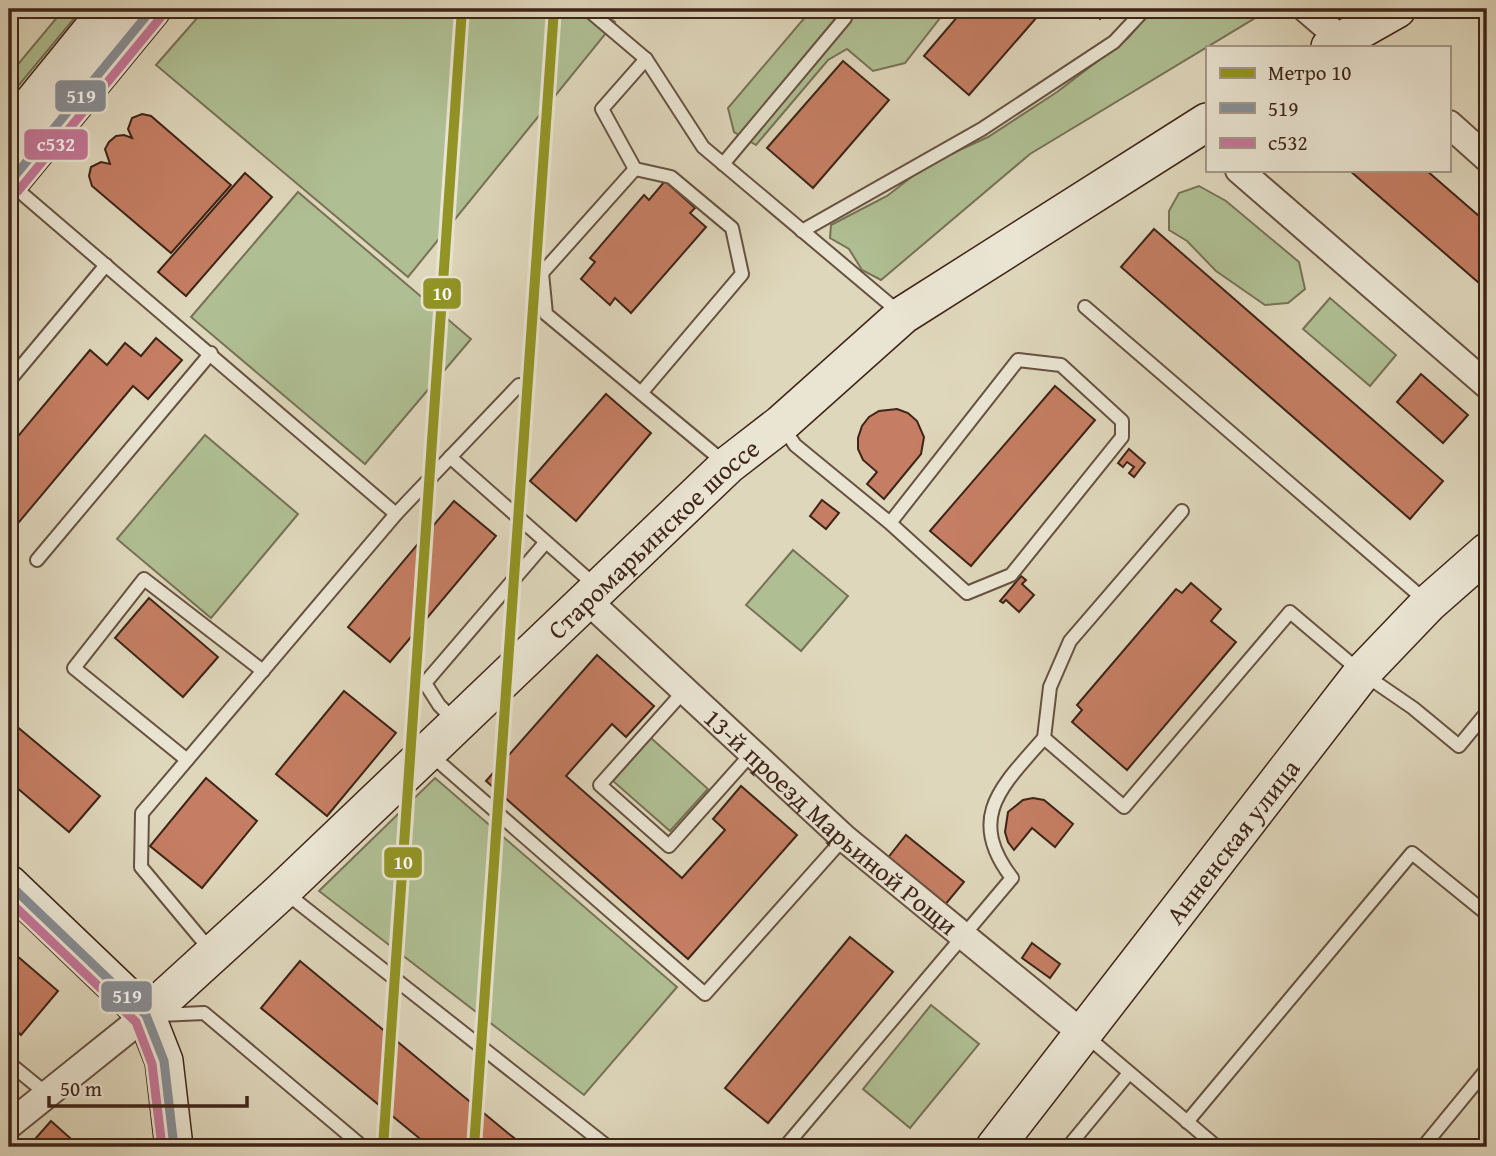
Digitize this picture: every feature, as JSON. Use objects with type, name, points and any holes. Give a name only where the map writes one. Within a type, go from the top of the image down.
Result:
[{"type":"street","points":[[9,132],[109,9]]},
{"type":"street","points":[[9,183],[152,9]]},
{"type":"street","points":[[1306,9],[1343,45],[1397,9]]},
{"type":"street","points":[[1450,125],[1487,158]]},
{"type":"street","name":"Старомарьинское шоссе","points":[[146,1015],[214,955],[428,753],[728,465],[781,424],[903,315],[1203,131]]},
{"type":"street","points":[[1241,172],[1487,385]]},
{"type":"street","name":"Анненская улица","points":[[995,1147],[1362,673],[1429,603],[1487,552]]},
{"type":"street","name":"13-й проезд Марьиной Рощи","points":[[592,593],[684,691],[844,838],[1083,1034]]},
{"type":"street","points":[[9,884],[146,1015],[164,1061],[174,1147]]},
{"type":"street","points":[[9,1125],[146,1015]]},
{"type":"lane","points":[[587,9],[646,59],[703,147],[903,315]]},
{"type":"lane","points":[[802,231],[982,129],[1114,42],[1145,9]]},
{"type":"lane","points":[[723,164],[845,18]]},
{"type":"lane","points":[[641,393],[742,274],[732,228],[671,177],[635,169],[601,110],[646,59]]},
{"type":"lane","points":[[635,169],[542,273],[546,314],[728,465]]},
{"type":"lane","points":[[9,183],[211,353],[396,514]]},
{"type":"lane","points":[[9,381],[106,265]]},
{"type":"lane","points":[[1085,307],[1429,603]]},
{"type":"lane","points":[[37,560],[211,353]]},
{"type":"lane","points":[[781,424],[795,445],[890,523],[967,593],[1011,575],[1122,437],[1122,421],[1061,365],[1018,360],[890,523]]},
{"type":"lane","points":[[214,955],[141,867],[142,813],[396,514],[519,385]]},
{"type":"lane","points":[[450,457],[545,543],[592,593]]},
{"type":"lane","points":[[785,1147],[1012,878],[999,861],[993,843],[990,821],[993,804],[1007,780],[1044,738],[1050,687],[1070,641],[1182,511]]},
{"type":"lane","points":[[457,723],[439,705],[425,683],[545,543]]},
{"type":"lane","points":[[187,760],[74,668],[144,579],[263,671]]},
{"type":"lane","points":[[1044,738],[1125,807],[1290,612],[1362,673],[1413,708],[1459,746],[1487,712]]},
{"type":"lane","points":[[684,691],[600,785],[669,846],[752,753]]},
{"type":"lane","points":[[428,753],[705,994],[844,838]]},
{"type":"lane","points":[[1187,1122],[1412,852],[1487,915]]},
{"type":"lane","points":[[283,890],[608,1147]]},
{"type":"lane","points":[[146,1015],[204,1013],[363,1147]]},
{"type":"lane","points":[[1083,1034],[1217,1147]]},
{"type":"lane","points":[[9,1063],[47,1094]]},
{"type":"lane","points":[[1423,1147],[1487,1069]]},
{"type":"lane","points":[[1068,1147],[1129,1073]]},
{"type":"green space","points":[[64,9],[82,9],[9,97],[9,75]]},
{"type":"green space","points":[[205,9],[598,9],[615,22],[408,277],[156,65]]},
{"type":"green space","points":[[812,9],[947,9],[905,63],[873,71],[847,49],[828,60],[756,145],[734,132],[728,108]]},
{"type":"green space","points":[[1153,9],[1253,9],[1260,15],[1030,154],[881,280],[862,270],[849,249],[830,238],[831,225],[887,196],[927,165],[988,137],[1057,92],[1128,38]]},
{"type":"green space","points":[[1199,186],[1226,201],[1299,262],[1305,289],[1288,303],[1265,305],[1216,271],[1187,241],[1169,230],[1169,211],[1179,193]]},
{"type":"green space","points":[[298,192],[471,339],[365,464],[191,317]]},
{"type":"green space","points":[[1330,298],[1396,355],[1370,386],[1303,329]]},
{"type":"green space","points":[[205,435],[298,514],[211,618],[117,539]]},
{"type":"green space","points":[[793,550],[848,596],[801,651],[746,605]]},
{"type":"green space","points":[[651,738],[708,789],[670,831],[613,781]]},
{"type":"green space","points":[[435,778],[677,987],[584,1095],[319,891]]},
{"type":"green space","points":[[931,1005],[979,1044],[910,1128],[863,1089]]},
{"type":"building","points":[[964,9],[1044,9],[969,95],[924,56]]},
{"type":"building","points":[[1088,9],[1110,9],[1100,19]]},
{"type":"building","points":[[843,61],[889,100],[813,188],[767,148]]},
{"type":"building","points":[[142,114],[151,116],[231,185],[171,253],[92,186],[89,176],[91,167],[101,162],[110,164],[105,149],[109,142],[116,136],[132,138],[128,129],[132,118]]},
{"type":"building","points":[[1351,172],[1428,172],[1487,223],[1487,290]]},
{"type":"building","points":[[245,173],[272,197],[186,296],[158,272]]},
{"type":"building","points":[[665,181],[695,208],[690,213],[706,227],[631,313],[615,298],[610,305],[581,279],[595,262],[590,258],[644,195],[649,200]]},
{"type":"building","points":[[1154,229],[1443,481],[1410,519],[1121,267]]},
{"type":"building","points":[[156,338],[182,360],[148,399],[133,386],[9,534],[9,447],[90,350],[107,365],[125,343],[141,356]]},
{"type":"building","points":[[1421,374],[1468,415],[1443,443],[1397,402]]},
{"type":"building","points":[[1055,386],[1095,420],[971,566],[930,531]]},
{"type":"building","points":[[606,394],[651,433],[576,521],[530,481]]},
{"type":"building","points":[[897,409],[908,413],[917,421],[924,437],[921,454],[884,499],[867,484],[877,472],[863,460],[858,449],[858,438],[869,417],[879,411]]},
{"type":"building","points":[[1129,449],[1145,463],[1134,477],[1129,473],[1134,467],[1127,462],[1123,467],[1118,463]]},
{"type":"building","points":[[822,500],[839,513],[826,529],[810,516]]},
{"type":"building","points":[[454,501],[496,536],[390,662],[348,627]]},
{"type":"building","points":[[1021,576],[1026,580],[1022,584],[1034,595],[1019,612],[1006,600],[1003,603],[1000,601]]},
{"type":"building","points":[[1191,583],[1221,609],[1211,621],[1236,642],[1127,770],[1072,722],[1082,710],[1077,705],[1176,589],[1182,593]]},
{"type":"building","points":[[149,598],[218,657],[183,697],[115,638]]},
{"type":"building","points":[[597,655],[654,706],[626,737],[612,724],[566,776],[682,878],[725,830],[713,819],[741,786],[797,835],[688,959],[486,781]]},
{"type":"building","points":[[344,691],[396,733],[327,816],[276,774]]},
{"type":"building","points":[[9,720],[100,796],[69,832],[9,781]]},
{"type":"building","points":[[206,778],[257,821],[202,888],[150,846]]},
{"type":"building","points":[[1023,800],[1044,800],[1073,824],[1055,847],[1032,828],[1014,850],[1005,832],[1008,812]]},
{"type":"building","points":[[906,835],[964,882],[944,906],[887,859]]},
{"type":"building","points":[[850,937],[893,972],[768,1123],[725,1088]]},
{"type":"building","points":[[1032,943],[1060,964],[1050,978],[1022,958]]},
{"type":"building","points":[[9,949],[58,991],[21,1035],[9,1024]]},
{"type":"building","points":[[300,961],[526,1147],[430,1147],[261,1008]]},
{"type":"building","points":[[51,1121],[79,1146],[28,1147]]},
{"type":"building","points":[[244,1145],[275,1147],[240,1147]]},
{"type":"metro line","name":"10","points":[[383,1147],[462,9]]},
{"type":"metro line","name":"10","points":[[474,1147],[554,9]]},
{"type":"transit line","name":"519","points":[[9,183],[152,9]]},
{"type":"transit line","name":"с532","points":[[18,191],[161,17]]},
{"type":"transit line","name":"519","points":[[9,884],[146,1015],[164,1061],[174,1147]]},
{"type":"transit line","name":"с532","points":[[9,901],[136,1022],[152,1064],[162,1147]]}]
